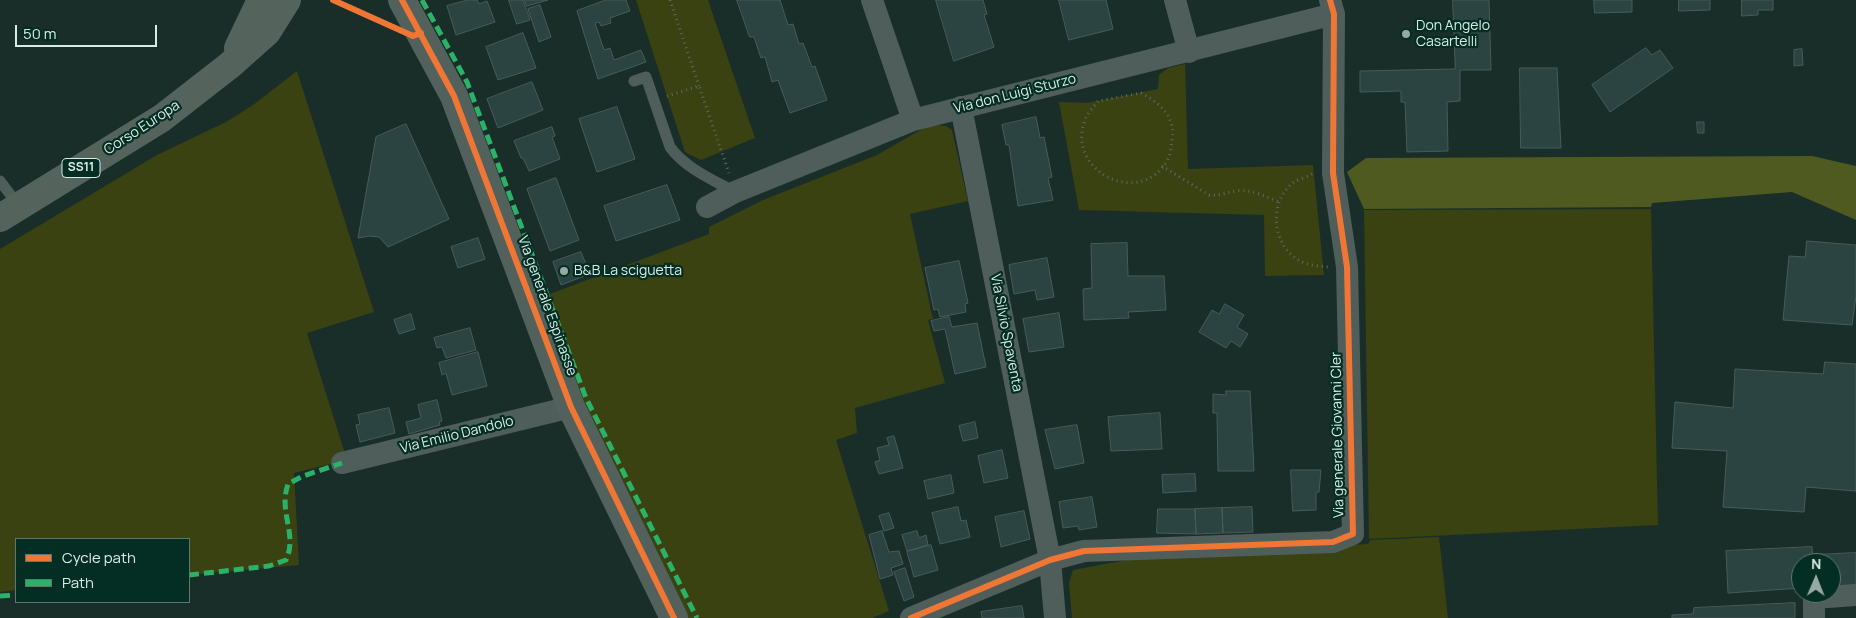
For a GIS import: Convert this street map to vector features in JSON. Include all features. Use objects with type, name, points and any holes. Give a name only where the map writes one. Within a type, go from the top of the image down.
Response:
[{"type":"main road","name":"Corso Europa","points":[[230,65],[262,0]]},
{"type":"main road","name":"Corso Europa","points":[[10,212],[162,118],[230,65],[267,32],[287,0]]},
{"type":"street","name":"Via generale Espinasse","points":[[402,0],[454,96],[571,407],[674,618]]},
{"type":"street","points":[[872,0],[913,120]]},
{"type":"street","points":[[1175,0],[1189,52]]},
{"type":"street","name":"Via don Luigi Sturzo","points":[[707,207],[735,192],[913,120],[1189,52],[1332,7]]},
{"type":"street","name":"Via generale Giovanni Cler","points":[[911,618],[1050,560],[1084,552],[1333,542],[1353,534],[1347,266],[1333,173],[1332,7]]},
{"type":"street","name":"Via Silvio Spaventa","points":[[961,107],[1050,560],[1055,618]]},
{"type":"street","name":"Via Emilio Dandolo","points":[[342,463],[571,407]]},
{"type":"street","points":[[1814,608],[1856,595]]},
{"type":"lane","points":[[634,81],[646,77],[670,146],[675,154],[699,172],[735,192]]},
{"type":"lane","points":[[0,180],[10,212]]},
{"type":"path","points":[[670,0],[735,192]]},
{"type":"path","points":[[654,100],[699,86]]},
{"type":"path","points":[[1141,93],[1158,102],[1169,116],[1174,131],[1169,158],[1162,166],[1157,173],[1140,182],[1121,183],[1103,176],[1089,163],[1081,138],[1085,119],[1098,101],[1141,93]]},
{"type":"path","points":[[1162,166],[1209,195],[1218,196],[1239,190],[1279,202]]},
{"type":"path","points":[[1333,173],[1313,174],[1295,181],[1287,189],[1279,202],[1276,221],[1280,240],[1294,257],[1310,266],[1347,266]]},
{"type":"green space","points":[[636,0],[708,0],[755,138],[701,160],[685,152]]},
{"type":"green space","points":[[1185,64],[1188,169],[1313,165],[1324,275],[1265,276],[1264,215],[1079,210],[1059,102],[1087,103],[1158,89],[1159,75],[1168,68]]},
{"type":"green space","points":[[297,71],[374,312],[307,333],[347,460],[294,473],[299,565],[190,575],[190,538],[15,538],[15,590],[0,592],[0,249],[157,155],[226,122],[253,105]]},
{"type":"green space","points":[[936,125],[946,126],[952,130],[968,201],[910,214],[933,319],[928,320],[945,383],[855,408],[857,433],[836,440],[889,611],[872,618],[685,618],[573,387],[542,297],[709,234],[709,227],[763,200],[877,155],[924,128]]},
{"type":"green space","points":[[1812,156],[1856,166],[1856,220],[1792,192],[1652,203],[1651,207],[1364,209],[1347,172],[1366,158]]},
{"type":"green space","points":[[1651,209],[1658,525],[1369,539],[1364,210]]},
{"type":"green space","points":[[1439,537],[1448,618],[1072,618],[1069,583],[1073,570],[1132,559],[1368,544],[1370,540]]},
{"type":"building","points":[[468,0],[477,0],[479,4],[487,1],[495,22],[456,35],[447,6]]},
{"type":"building","points":[[509,0],[523,0],[530,20],[517,24]]},
{"type":"building","points":[[525,0],[548,0],[527,6]]},
{"type":"building","points":[[606,0],[626,0],[630,11],[610,18],[611,23],[601,26],[599,22],[595,23],[604,50],[610,48],[614,60],[641,50],[646,62],[598,79],[577,11]]},
{"type":"building","points":[[737,0],[780,0],[788,25],[793,24],[799,44],[803,43],[812,67],[815,66],[827,100],[790,113],[778,80],[772,82],[765,57],[761,58],[754,37],[750,37]]},
{"type":"building","points":[[936,0],[983,0],[987,14],[984,15],[994,47],[954,61]]},
{"type":"building","points":[[1059,0],[1106,0],[1113,29],[1069,40]]},
{"type":"building","points":[[1453,0],[1489,0],[1491,70],[1460,70],[1460,101],[1447,102],[1448,151],[1407,152],[1405,102],[1401,102],[1401,91],[1360,92],[1360,71],[1455,69]]},
{"type":"building","points":[[1594,0],[1632,0],[1632,12],[1595,13]]},
{"type":"building","points":[[1679,0],[1710,0],[1710,10],[1679,11]]},
{"type":"building","points":[[1742,0],[1773,0],[1773,10],[1758,10],[1758,15],[1742,16]]},
{"type":"building","points":[[540,5],[551,37],[539,42],[528,9]]},
{"type":"building","points":[[523,33],[536,68],[498,80],[486,47]]},
{"type":"building","points":[[1646,48],[1652,55],[1660,50],[1673,68],[1610,112],[1592,85]]},
{"type":"building","points":[[1802,49],[1803,65],[1794,66],[1794,50]]},
{"type":"building","points":[[1520,68],[1557,68],[1561,148],[1521,148]]},
{"type":"building","points":[[532,82],[543,110],[498,128],[487,99]]},
{"type":"building","points":[[617,107],[635,159],[597,172],[579,119]]},
{"type":"building","points":[[1036,117],[1040,138],[1044,137],[1052,177],[1048,178],[1053,200],[1018,206],[1009,145],[1006,145],[1002,125]]},
{"type":"building","points":[[1697,122],[1704,122],[1704,133],[1698,133]]},
{"type":"building","points":[[406,124],[449,219],[388,247],[379,237],[358,238],[376,137]]},
{"type":"building","points":[[552,127],[555,136],[552,137],[560,159],[529,171],[514,141]]},
{"type":"building","points":[[556,178],[579,240],[550,251],[527,189]]},
{"type":"building","points":[[667,185],[680,220],[616,241],[604,206]]},
{"type":"building","points":[[478,238],[485,259],[458,268],[451,247]]},
{"type":"building","points":[[1807,241],[1856,245],[1856,296],[1852,325],[1783,320],[1789,256],[1805,257]]},
{"type":"building","points":[[1127,243],[1128,276],[1164,276],[1166,310],[1128,312],[1129,318],[1084,320],[1083,289],[1092,288],[1091,244]]},
{"type":"building","points":[[581,252],[590,274],[561,285],[553,262]]},
{"type":"building","points":[[1047,258],[1054,297],[1037,300],[1035,290],[1014,294],[1009,265]]},
{"type":"building","points":[[959,261],[968,303],[965,304],[966,312],[940,317],[938,309],[934,310],[925,268]]},
{"type":"building","points":[[1225,304],[1244,315],[1237,327],[1248,334],[1240,347],[1231,341],[1226,348],[1199,332],[1212,310],[1219,314]]},
{"type":"building","points":[[1059,313],[1064,347],[1029,352],[1023,319]]},
{"type":"building","points":[[411,314],[415,329],[399,334],[394,320]]},
{"type":"building","points":[[949,317],[952,327],[977,323],[986,367],[955,374],[945,329],[934,331],[931,321]]},
{"type":"building","points":[[470,328],[476,350],[446,358],[442,347],[437,348],[434,338]]},
{"type":"building","points":[[478,352],[487,386],[452,395],[446,373],[442,375],[439,363]]},
{"type":"building","points":[[1825,362],[1856,364],[1856,491],[1806,487],[1804,512],[1723,507],[1727,451],[1672,448],[1675,402],[1733,408],[1735,369],[1823,374]]},
{"type":"building","points":[[1226,391],[1250,391],[1254,471],[1218,471],[1217,413],[1213,413],[1213,394],[1226,395]]},
{"type":"building","points":[[437,400],[442,421],[439,422],[440,425],[409,434],[406,422],[421,418],[418,405]]},
{"type":"building","points":[[389,408],[395,433],[360,442],[356,425],[360,424],[358,415]]},
{"type":"building","points":[[1160,413],[1162,449],[1111,451],[1108,417]]},
{"type":"building","points":[[975,422],[978,438],[963,441],[959,426]]},
{"type":"building","points":[[1077,425],[1084,463],[1055,469],[1045,430]]},
{"type":"building","points":[[894,436],[903,468],[879,474],[875,462],[880,460],[877,448],[889,445],[887,438]]},
{"type":"building","points":[[1002,450],[1008,478],[984,483],[978,456]]},
{"type":"building","points":[[1291,470],[1321,470],[1319,492],[1316,492],[1316,510],[1293,511]]},
{"type":"building","points":[[1195,474],[1196,491],[1163,493],[1162,475]]},
{"type":"building","points":[[951,475],[954,493],[928,499],[924,481]]},
{"type":"building","points":[[1092,497],[1097,527],[1079,530],[1078,526],[1063,528],[1059,502]]},
{"type":"building","points":[[958,507],[961,521],[966,520],[970,537],[940,544],[932,513]]},
{"type":"building","points":[[1252,507],[1253,532],[1223,533],[1222,508]]},
{"type":"building","points":[[1222,508],[1223,533],[1196,534],[1195,509]]},
{"type":"building","points":[[1158,509],[1195,509],[1196,534],[1157,533]]},
{"type":"building","points":[[1024,511],[1030,539],[1001,547],[995,517]]},
{"type":"building","points":[[889,513],[894,528],[884,531],[879,516]]},
{"type":"building","points":[[882,531],[889,552],[899,551],[903,564],[891,568],[893,575],[880,579],[869,535]]},
{"type":"building","points":[[917,531],[919,538],[926,535],[928,545],[907,551],[902,535]]},
{"type":"building","points":[[931,545],[938,570],[914,577],[907,552]]},
{"type":"building","points":[[1812,547],[1812,553],[1791,553],[1791,589],[1728,593],[1726,551]]},
{"type":"building","points":[[1856,553],[1856,585],[1841,586],[1841,554]]},
{"type":"building","points":[[905,568],[914,597],[904,601],[894,572]]},
{"type":"building","points":[[1795,603],[1795,618],[1672,618],[1672,615],[1693,614],[1694,608]]},
{"type":"building","points":[[1022,606],[1024,618],[982,618],[981,612]]},
{"type":"marked path","points":[[422,0],[467,82],[586,398],[697,618]]},
{"type":"marked path","points":[[190,575],[269,566],[286,560],[290,541],[285,504],[288,484],[303,476],[342,463]]},
{"type":"marked path","points":[[0,596],[15,595]]},
{"type":"cycle path","points":[[333,0],[413,36],[421,33]]},
{"type":"cycle path","points":[[402,0],[454,96],[571,407],[674,618]]},
{"type":"cycle path","points":[[911,618],[1050,560],[1084,551],[1333,542],[1353,534],[1347,267],[1333,173],[1334,14],[1330,0]]},
{"type":"place","name":"Don Angelo Casartelli","points":[[1406,34]]},
{"type":"place","name":"B&B La sciguetta","points":[[564,271]]}]
